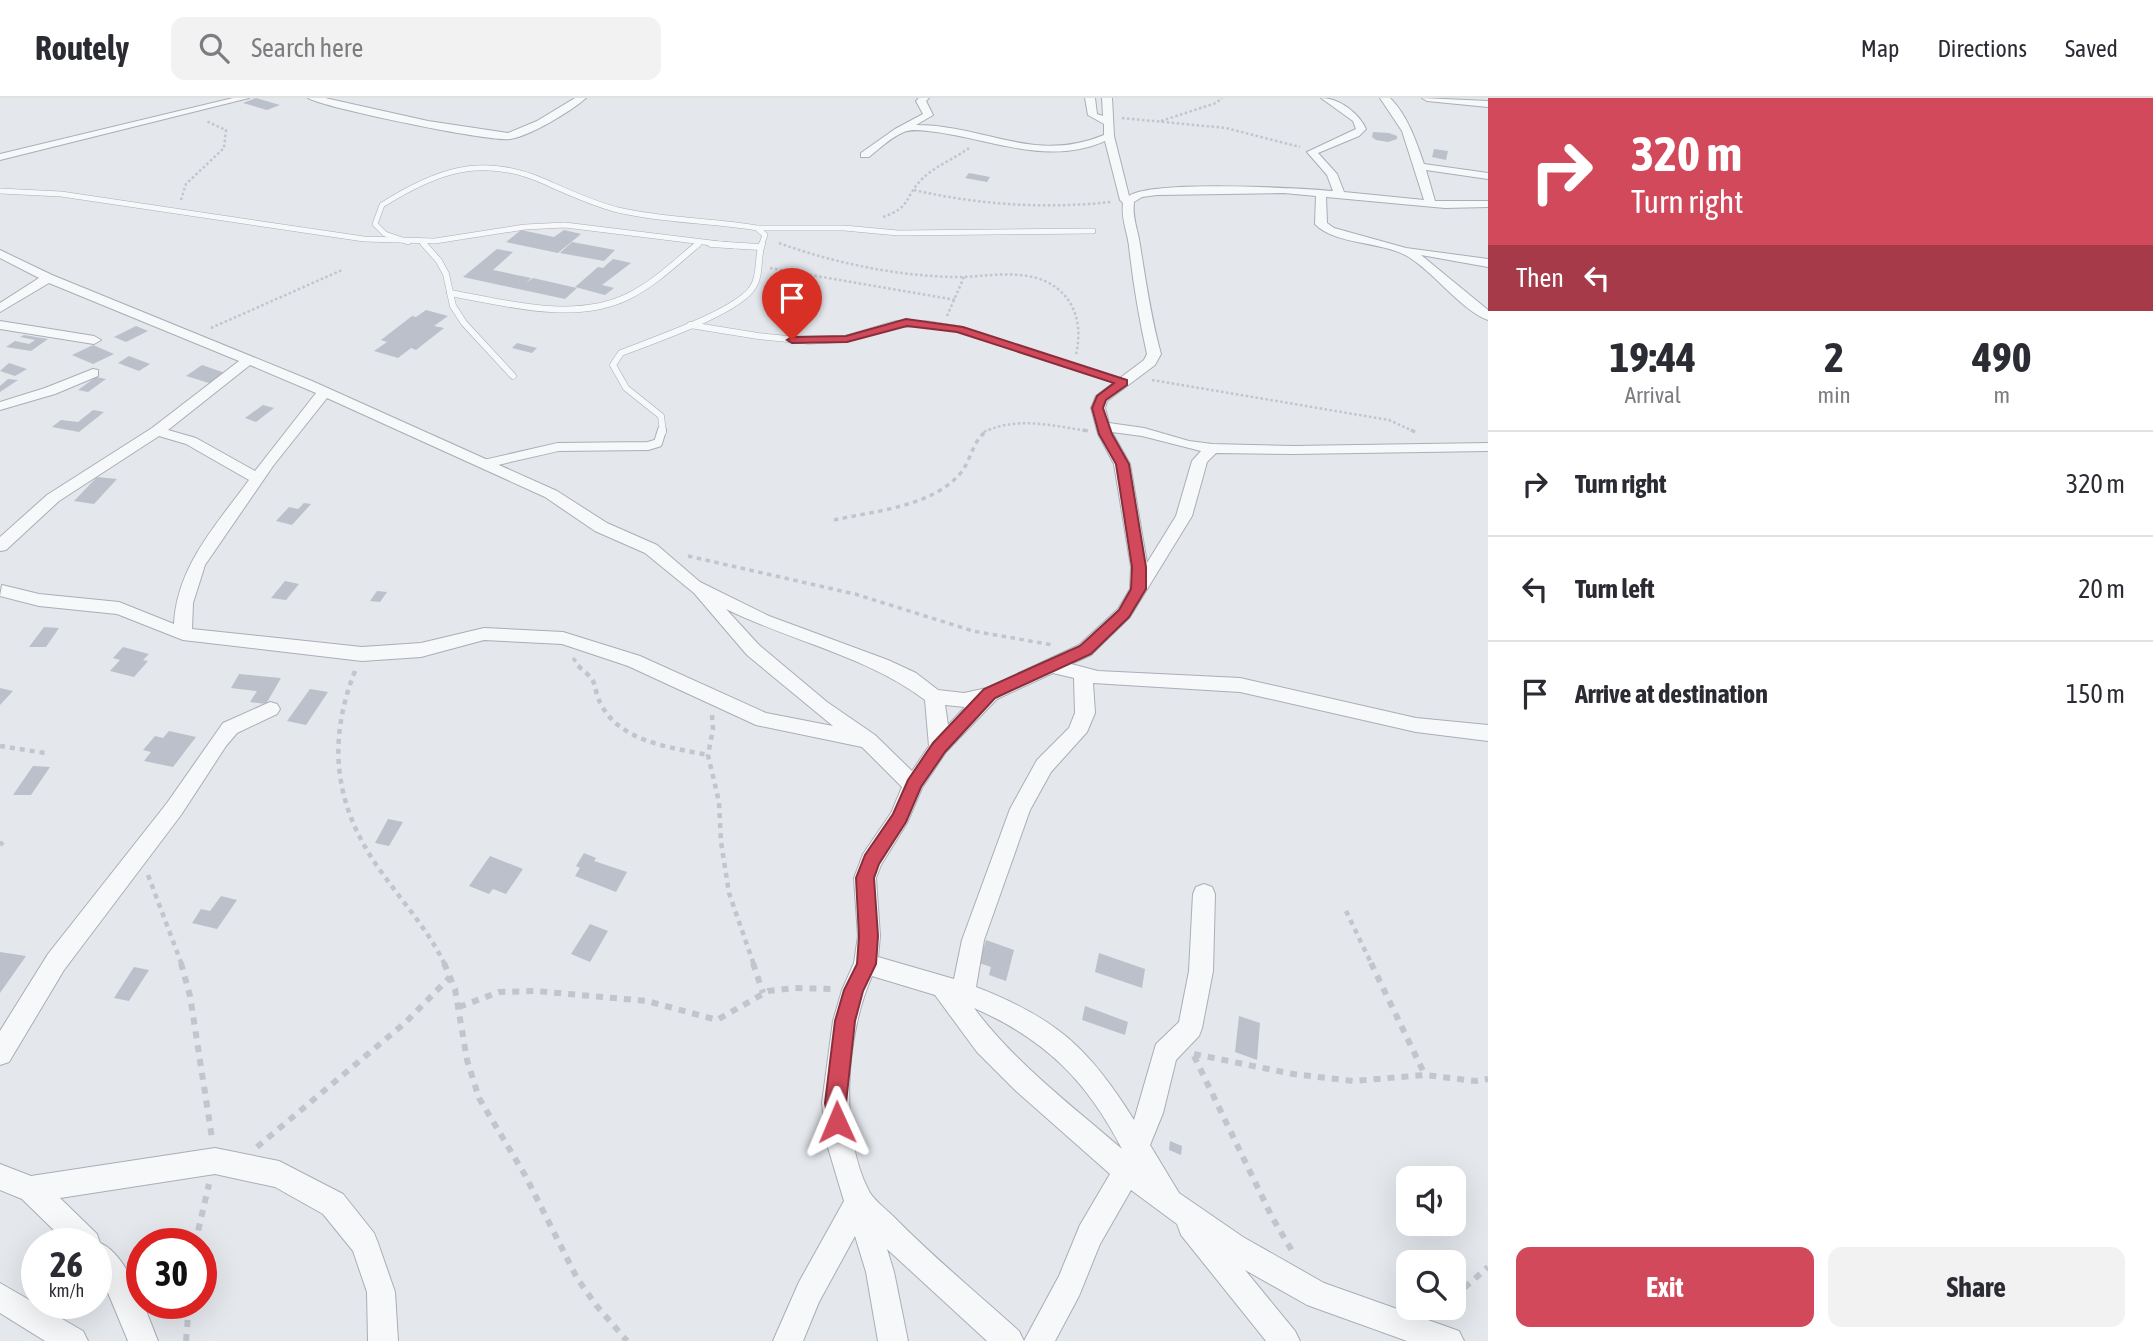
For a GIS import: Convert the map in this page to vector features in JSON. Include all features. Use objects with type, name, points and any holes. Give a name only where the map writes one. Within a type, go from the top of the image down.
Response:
[{"type":"street","points":[[0,157],[244,98]]},
{"type":"street","points":[[313,98],[428,124],[509,136],[540,123],[581,98]]},
{"type":"street","points":[[865,155],[928,115],[920,101],[924,98]]},
{"type":"street","points":[[1090,98],[1093,115],[1108,118]]},
{"type":"street","points":[[1326,98],[1357,120],[1361,129],[1356,134],[1313,150],[1313,154],[1332,174],[1340,196]]},
{"type":"street","points":[[1385,98],[1399,112],[1430,204]]},
{"type":"street","points":[[1427,98],[1488,104]]},
{"type":"street","points":[[904,128],[928,128],[1017,144],[1065,149],[1108,118]]},
{"type":"street","points":[[1108,118],[1127,201],[1127,218],[1135,241],[1142,302],[1154,354],[1150,362],[1101,399],[1098,408],[1105,431],[1122,464],[1139,567],[1139,589]]},
{"type":"street","points":[[1418,166],[1488,176]]},
{"type":"street","points":[[1127,201],[1139,194],[1176,191],[1277,190],[1430,204],[1488,204]]},
{"type":"street","points":[[1321,195],[1321,225],[1324,228],[1399,248],[1488,263]]},
{"type":"street","points":[[1399,248],[1422,260],[1488,316]]},
{"type":"street","points":[[0,253],[48,278],[248,360],[551,494],[600,527],[652,549],[694,586],[753,650],[820,707],[868,740],[914,785]]},
{"type":"street","points":[[0,308],[48,278]]},
{"type":"street","points":[[1470,301],[1488,303]]},
{"type":"street","points":[[0,325],[94,340]]},
{"type":"street","points":[[0,546],[52,498],[157,430],[248,360]]},
{"type":"street","points":[[0,406],[50,391],[93,373]]},
{"type":"street","points":[[183,634],[184,603],[197,564],[268,463],[324,393]]},
{"type":"street","points":[[157,430],[191,441],[253,476]]},
{"type":"street","points":[[1105,431],[1144,432],[1188,445],[1212,447],[1294,450],[1488,447]]},
{"type":"street","points":[[694,586],[763,620],[882,665],[909,678],[933,696],[964,700],[990,694],[1085,650],[1124,613],[1184,516],[1200,461],[1212,447]]},
{"type":"street","points":[[1,592],[39,600],[119,608],[183,634],[362,654],[421,650],[484,634],[563,638],[634,661],[763,720],[868,740]]},
{"type":"street","points":[[1049,665],[1083,676],[1240,685],[1416,725],[1488,733]]},
{"type":"street","points":[[953,990],[1020,809],[1044,766],[1077,732],[1085,713],[1083,676]]},
{"type":"street","points":[[893,1341],[880,1272],[839,1142],[835,1103],[841,1046],[854,990],[866,964],[869,936],[865,878],[871,861],[900,817],[914,785],[939,747],[990,694]]},
{"type":"street","points":[[933,696],[937,710],[939,747]]},
{"type":"street","points":[[0,1053],[57,962],[140,855],[230,728],[270,709]]},
{"type":"street","points":[[1040,1341],[1069,1286],[1090,1235],[1132,1160],[1150,1114],[1165,1053],[1190,1028],[1201,971],[1204,894]]},
{"type":"street","points":[[866,964],[953,990],[1014,1014],[1042,1030],[1072,1056],[1102,1095],[1132,1160]]},
{"type":"street","points":[[953,990],[986,1044],[1053,1108],[1132,1160],[1176,1207],[1285,1341]]},
{"type":"street","points":[[31,1189],[226,1163],[279,1174],[333,1204],[364,1243],[381,1292],[383,1341]]},
{"type":"street","points":[[0,1177],[31,1189],[71,1228]]},
{"type":"street","points":[[788,1341],[808,1292],[859,1201]]},
{"type":"street","points":[[859,1201],[891,1234],[1009,1341]]},
{"type":"street","points":[[1176,1207],[1233,1247],[1317,1294],[1449,1341]]},
{"type":"street","points":[[112,1273],[143,1341]]},
{"type":"street","points":[[0,1297],[73,1341]]},
{"type":"lane","points":[[408,242],[385,234],[375,224],[382,205],[432,176],[469,165],[500,169],[541,180],[588,201],[623,211],[757,228],[844,228],[898,233],[1093,230]]},
{"type":"lane","points":[[0,191],[61,194],[364,239],[422,242],[526,227],[565,225],[699,243],[760,247]]},
{"type":"lane","points":[[484,464],[558,447],[648,446],[658,443],[663,435],[661,416],[627,389],[615,374],[613,365],[621,353],[733,306],[752,290],[757,280],[760,247],[765,237],[757,228]]},
{"type":"lane","points":[[422,242],[439,261],[446,274],[453,306],[464,323],[513,376]]},
{"type":"lane","points":[[450,293],[566,310],[602,305],[650,284],[699,243]]},
{"type":"lane","points":[[690,325],[792,340],[823,341],[847,339],[906,322],[942,326],[1127,380]]},
{"type":"path","points":[[1159,121],[1216,103],[1222,98]]},
{"type":"path","points":[[171,211],[182,199],[184,185],[218,158],[228,137],[226,130],[201,118],[198,109]]},
{"type":"path","points":[[1108,118],[1234,130],[1313,150]]},
{"type":"path","points":[[882,217],[902,209],[911,200],[921,180],[974,145],[975,136]]},
{"type":"path","points":[[914,190],[978,203],[1022,208],[1127,201]]},
{"type":"path","points":[[765,237],[821,258],[840,262],[964,277],[1022,276],[1048,282],[1071,302],[1078,314],[1079,345],[1072,366]]},
{"type":"path","points":[[758,266],[956,300]]},
{"type":"path","points":[[190,338],[244,311],[287,298],[342,270]]},
{"type":"path","points":[[942,326],[956,300],[964,277]]},
{"type":"path","points":[[1127,380],[1389,421],[1442,446]]},
{"type":"path","points":[[834,520],[929,496],[966,469],[976,439],[990,427],[1016,424],[1105,431]]},
{"type":"path","points":[[652,549],[855,594],[973,631],[1085,650]]},
{"type":"path","points":[[563,638],[576,666],[596,684],[601,705],[622,727],[639,737],[662,745],[708,754]]},
{"type":"path","points":[[362,654],[350,680],[338,721],[337,768],[354,830],[373,861],[430,936],[450,976],[459,1007],[466,1059],[476,1091],[525,1175],[586,1292],[627,1341]]},
{"type":"path","points":[[709,696],[713,729],[708,754],[719,802],[721,842],[730,892],[763,993]]},
{"type":"path","points":[[0,746],[45,753]]},
{"type":"path","points":[[140,855],[166,920],[190,996],[226,1163]]},
{"type":"path","points":[[1346,911],[1426,1075]]},
{"type":"path","points":[[200,1228],[226,1163],[407,1022],[450,976]]},
{"type":"path","points":[[459,1007],[499,992],[536,991],[647,1000],[717,1020],[727,1017],[763,993],[806,987],[854,990]]},
{"type":"path","points":[[1165,1053],[1193,1054],[1293,1074],[1353,1081],[1426,1075],[1475,1081],[1488,1079]]},
{"type":"path","points":[[1193,1054],[1272,1217],[1317,1294]]},
{"type":"path","points":[[1466,1287],[1488,1268]]},
{"type":"path","points":[[186,1341],[188,1319]]},
{"type":"building","points":[[256,98],[280,105],[267,110],[243,103]]},
{"type":"building","points":[[1373,132],[1389,133],[1397,136],[1397,139],[1388,142],[1376,140],[1372,137]]},
{"type":"building","points":[[1434,149],[1448,151],[1446,160],[1432,157]]},
{"type":"building","points":[[969,173],[990,177],[987,182],[965,178]]},
{"type":"building","points":[[521,230],[554,237],[564,230],[581,234],[558,253],[506,242]]},
{"type":"building","points":[[572,242],[615,250],[604,261],[560,253]]},
{"type":"building","points":[[497,249],[513,252],[493,270],[531,278],[526,283],[533,278],[577,288],[565,299],[463,277]]},
{"type":"building","points":[[613,259],[631,263],[602,285],[614,288],[605,295],[575,287],[598,267],[603,268]]},
{"type":"building","points":[[426,310],[448,316],[434,326],[444,328],[416,350],[411,348],[398,358],[374,351],[387,342],[381,340],[412,316],[416,317]]},
{"type":"building","points":[[136,326],[148,331],[126,342],[114,337]]},
{"type":"building","points":[[24,335],[48,339],[31,351],[6,347],[15,341],[29,344],[35,340],[20,337]]},
{"type":"building","points":[[517,343],[537,348],[532,353],[512,348]]},
{"type":"building","points":[[93,345],[114,354],[93,364],[72,355]]},
{"type":"building","points":[[129,356],[150,364],[139,371],[118,363]]},
{"type":"building","points":[[9,363],[27,369],[15,376],[0,371]]},
{"type":"building","points":[[202,365],[225,373],[209,383],[186,376]]},
{"type":"building","points":[[96,377],[106,379],[88,392],[78,390]]},
{"type":"building","points":[[8,379],[18,380],[0,392],[0,386]]},
{"type":"building","points":[[263,405],[274,408],[256,422],[245,418]]},
{"type":"building","points":[[93,410],[104,412],[79,432],[52,427],[61,420],[78,422]]},
{"type":"building","points":[[97,477],[117,479],[94,504],[74,501]]},
{"type":"building","points":[[304,503],[311,504],[292,525],[276,521],[289,507],[298,509]]},
{"type":"building","points":[[285,581],[299,584],[286,600],[271,598]]},
{"type":"building","points":[[377,591],[387,592],[380,602],[370,601]]},
{"type":"building","points":[[44,627],[59,628],[46,647],[29,647]]},
{"type":"building","points":[[123,647],[149,654],[143,660],[148,661],[134,677],[110,671],[120,660],[113,658]]},
{"type":"building","points":[[239,674],[281,678],[266,704],[250,702],[257,691],[231,688]]},
{"type":"building","points":[[0,688],[13,691],[0,705]]},
{"type":"building","points":[[310,689],[328,692],[306,725],[287,721]]},
{"type":"building","points":[[169,731],[196,737],[173,767],[144,761],[151,752],[143,750],[155,736],[163,738]]},
{"type":"building","points":[[33,766],[50,767],[31,795],[13,795]]},
{"type":"building","points":[[388,819],[403,822],[389,846],[375,843]]},
{"type":"building","points":[[584,853],[596,858],[594,861],[627,872],[616,892],[575,876],[580,868],[576,866]]},
{"type":"building","points":[[490,856],[523,869],[506,894],[493,889],[489,894],[469,886]]},
{"type":"building","points":[[221,896],[237,900],[217,929],[192,923],[201,909],[210,911]]},
{"type":"building","points":[[590,924],[608,931],[590,962],[571,954]]},
{"type":"building","points":[[986,940],[1014,950],[1006,981],[989,975],[991,967],[979,963]]},
{"type":"building","points":[[0,952],[26,956],[0,993]]},
{"type":"building","points":[[1099,953],[1145,969],[1142,988],[1095,972]]},
{"type":"building","points":[[134,967],[149,970],[129,1001],[114,998]]},
{"type":"building","points":[[1085,1006],[1128,1022],[1125,1035],[1082,1020]]},
{"type":"building","points":[[1239,1016],[1260,1023],[1257,1060],[1235,1052]]},
{"type":"building","points":[[1170,1141],[1182,1146],[1181,1155],[1169,1150]]},
{"type":"route","points":[[792,340],[847,339],[906,322],[934,324],[959,329],[1123,383],[1101,399],[1098,408],[1105,434],[1122,464],[1139,567],[1139,589],[1124,613],[1106,633],[1085,650],[990,694],[939,747],[914,785],[900,817],[871,861],[865,878],[869,936],[866,964],[854,990],[845,1021],[835,1103],[837,1122]]}]
